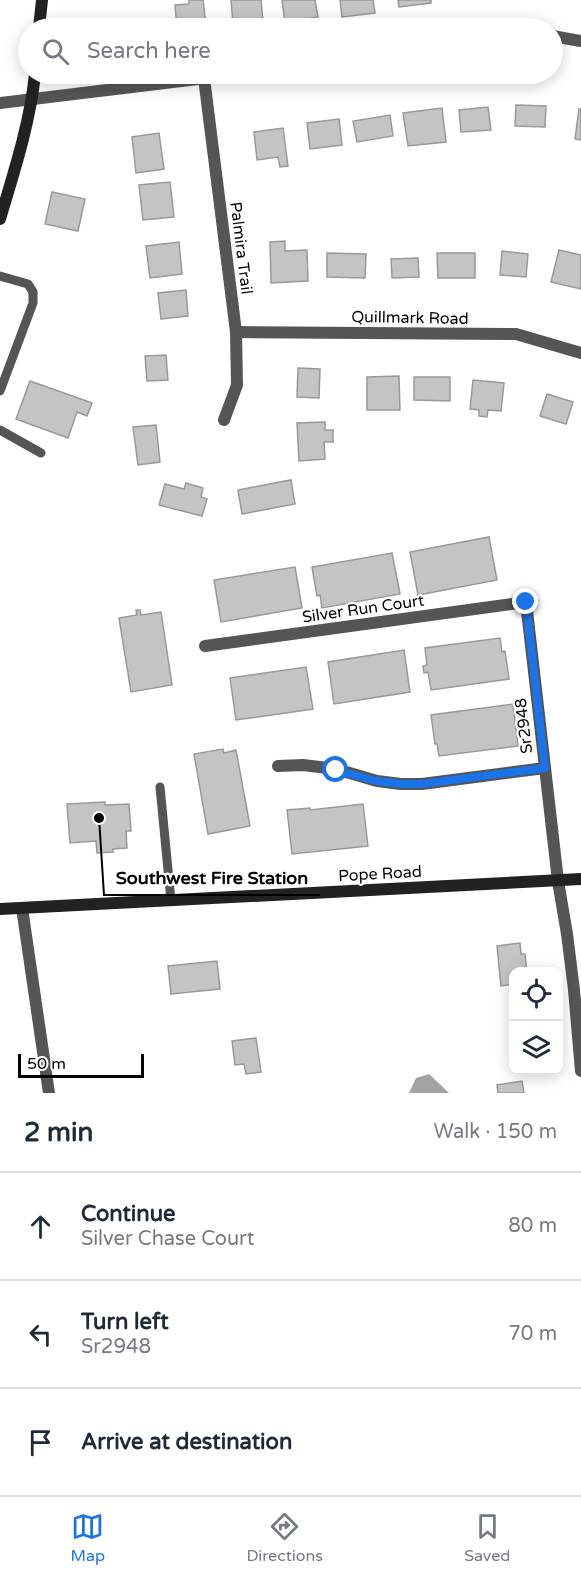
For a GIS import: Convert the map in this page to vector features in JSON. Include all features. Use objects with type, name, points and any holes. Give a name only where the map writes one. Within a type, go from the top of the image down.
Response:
[{"type":"street","points":[[40,18],[42,0]]},
{"type":"street","points":[[563,38],[581,41]]},
{"type":"street","points":[[0,219],[14,172],[34,84]]},
{"type":"street","points":[[0,103],[152,84]]},
{"type":"street","name":"Palmira Trail","points":[[205,84],[236,332],[237,385],[224,420]]},
{"type":"street","name":"Quillmark Road","points":[[236,332],[516,334],[581,353]]},
{"type":"street","name":"Silver Run Court","points":[[205,646],[526,602]]},
{"type":"street","name":"Sr2948","points":[[526,602],[558,881],[574,990],[581,1071]]},
{"type":"street","points":[[278,765],[303,765],[336,770],[376,781],[411,784],[545,768]]},
{"type":"street","name":"Pope Road","points":[[0,909],[581,879]]},
{"type":"street","points":[[22,908],[49,1093]]},
{"type":"lane","points":[[0,276],[28,284],[33,292],[33,303],[0,391]]},
{"type":"lane","points":[[0,430],[41,453]]},
{"type":"lane","points":[[160,787],[171,900]]},
{"type":"shaded area","points":[[429,1074],[449,1093],[409,1093],[416,1078]]},
{"type":"building","points":[[189,0],[203,0],[205,18],[176,18],[175,5],[189,4]]},
{"type":"building","points":[[231,0],[261,0],[263,18],[232,18]]},
{"type":"building","points":[[282,0],[315,0],[318,17],[284,18]]},
{"type":"building","points":[[340,0],[373,0],[375,13],[342,17]]},
{"type":"building","points":[[398,0],[431,0],[431,3],[399,7]]},
{"type":"building","points":[[516,105],[546,106],[545,127],[515,126]]},
{"type":"building","points":[[488,107],[491,130],[461,132],[459,110]]},
{"type":"building","points":[[442,108],[446,142],[408,146],[403,113]]},
{"type":"building","points":[[579,109],[581,109],[581,140],[575,139]]},
{"type":"building","points":[[390,115],[393,136],[357,142],[353,121]]},
{"type":"building","points":[[339,119],[342,145],[310,149],[307,123]]},
{"type":"building","points":[[283,128],[288,166],[280,167],[278,157],[257,160],[254,132]]},
{"type":"building","points":[[159,133],[164,169],[136,173],[132,137]]},
{"type":"building","points":[[170,182],[174,217],[143,220],[139,185]]},
{"type":"building","points":[[52,192],[85,199],[78,231],[45,224]]},
{"type":"building","points":[[285,241],[285,251],[307,250],[308,281],[271,283],[270,242]]},
{"type":"building","points":[[179,242],[182,274],[150,278],[146,246]]},
{"type":"building","points":[[559,250],[581,255],[581,289],[551,282]]},
{"type":"building","points":[[502,251],[528,254],[526,277],[500,275]]},
{"type":"building","points":[[327,253],[366,254],[365,278],[327,277]]},
{"type":"building","points":[[437,253],[475,253],[475,278],[438,278]]},
{"type":"building","points":[[418,258],[419,277],[392,278],[391,259]]},
{"type":"building","points":[[186,290],[188,316],[161,319],[158,293]]},
{"type":"building","points":[[166,355],[168,380],[147,381],[145,356]]},
{"type":"building","points":[[298,368],[320,369],[319,398],[297,397]]},
{"type":"building","points":[[399,376],[400,410],[367,410],[367,377]]},
{"type":"building","points":[[414,377],[450,377],[450,401],[414,400]]},
{"type":"building","points":[[473,380],[504,383],[501,411],[488,410],[487,417],[479,416],[479,410],[470,409]]},
{"type":"building","points":[[30,381],[92,403],[87,416],[77,412],[68,438],[16,419]]},
{"type":"building","points":[[547,394],[573,402],[566,424],[540,416]]},
{"type":"building","points":[[325,422],[325,430],[333,430],[333,442],[324,442],[325,459],[299,461],[297,423]]},
{"type":"building","points":[[156,425],[160,462],[138,465],[133,427]]},
{"type":"building","points":[[291,480],[295,504],[242,514],[238,490]]},
{"type":"building","points":[[186,483],[203,488],[201,497],[207,499],[202,516],[159,505],[165,484],[184,489]]},
{"type":"building","points":[[489,537],[497,580],[418,595],[410,552]]},
{"type":"building","points":[[392,553],[400,594],[322,608],[320,595],[317,596],[312,567]]},
{"type":"building","points":[[295,567],[302,608],[221,622],[214,580]]},
{"type":"building","points":[[136,610],[140,610],[141,615],[161,612],[172,685],[131,692],[119,618],[137,615]]},
{"type":"building","points":[[500,638],[502,652],[505,651],[509,679],[431,690],[428,672],[424,673],[423,666],[427,665],[425,648]]},
{"type":"building","points":[[404,650],[410,692],[334,704],[328,662]]},
{"type":"building","points":[[306,667],[313,709],[236,720],[230,678]]},
{"type":"building","points":[[513,704],[518,746],[439,756],[431,715]]},
{"type":"building","points":[[223,749],[224,753],[236,750],[250,826],[208,834],[194,754]]},
{"type":"building","points":[[105,802],[105,805],[129,804],[131,831],[126,831],[127,848],[97,853],[96,841],[70,843],[67,804]]},
{"type":"building","points":[[363,804],[368,846],[292,854],[287,810],[310,808],[310,810]]},
{"type":"building","points":[[520,943],[521,954],[525,954],[526,967],[509,967],[509,985],[501,986],[497,946]]},
{"type":"building","points":[[217,961],[220,989],[171,994],[168,966]]},
{"type":"building","points":[[256,1038],[261,1072],[246,1074],[244,1064],[235,1065],[232,1041]]},
{"type":"building","points":[[522,1081],[524,1093],[498,1093],[497,1085]]},
{"type":"place","name":"Southwest Fire Station","points":[[99,818]]},
{"type":"route","points":[[336,770],[376,781],[422,784],[545,768],[526,602]]}]
